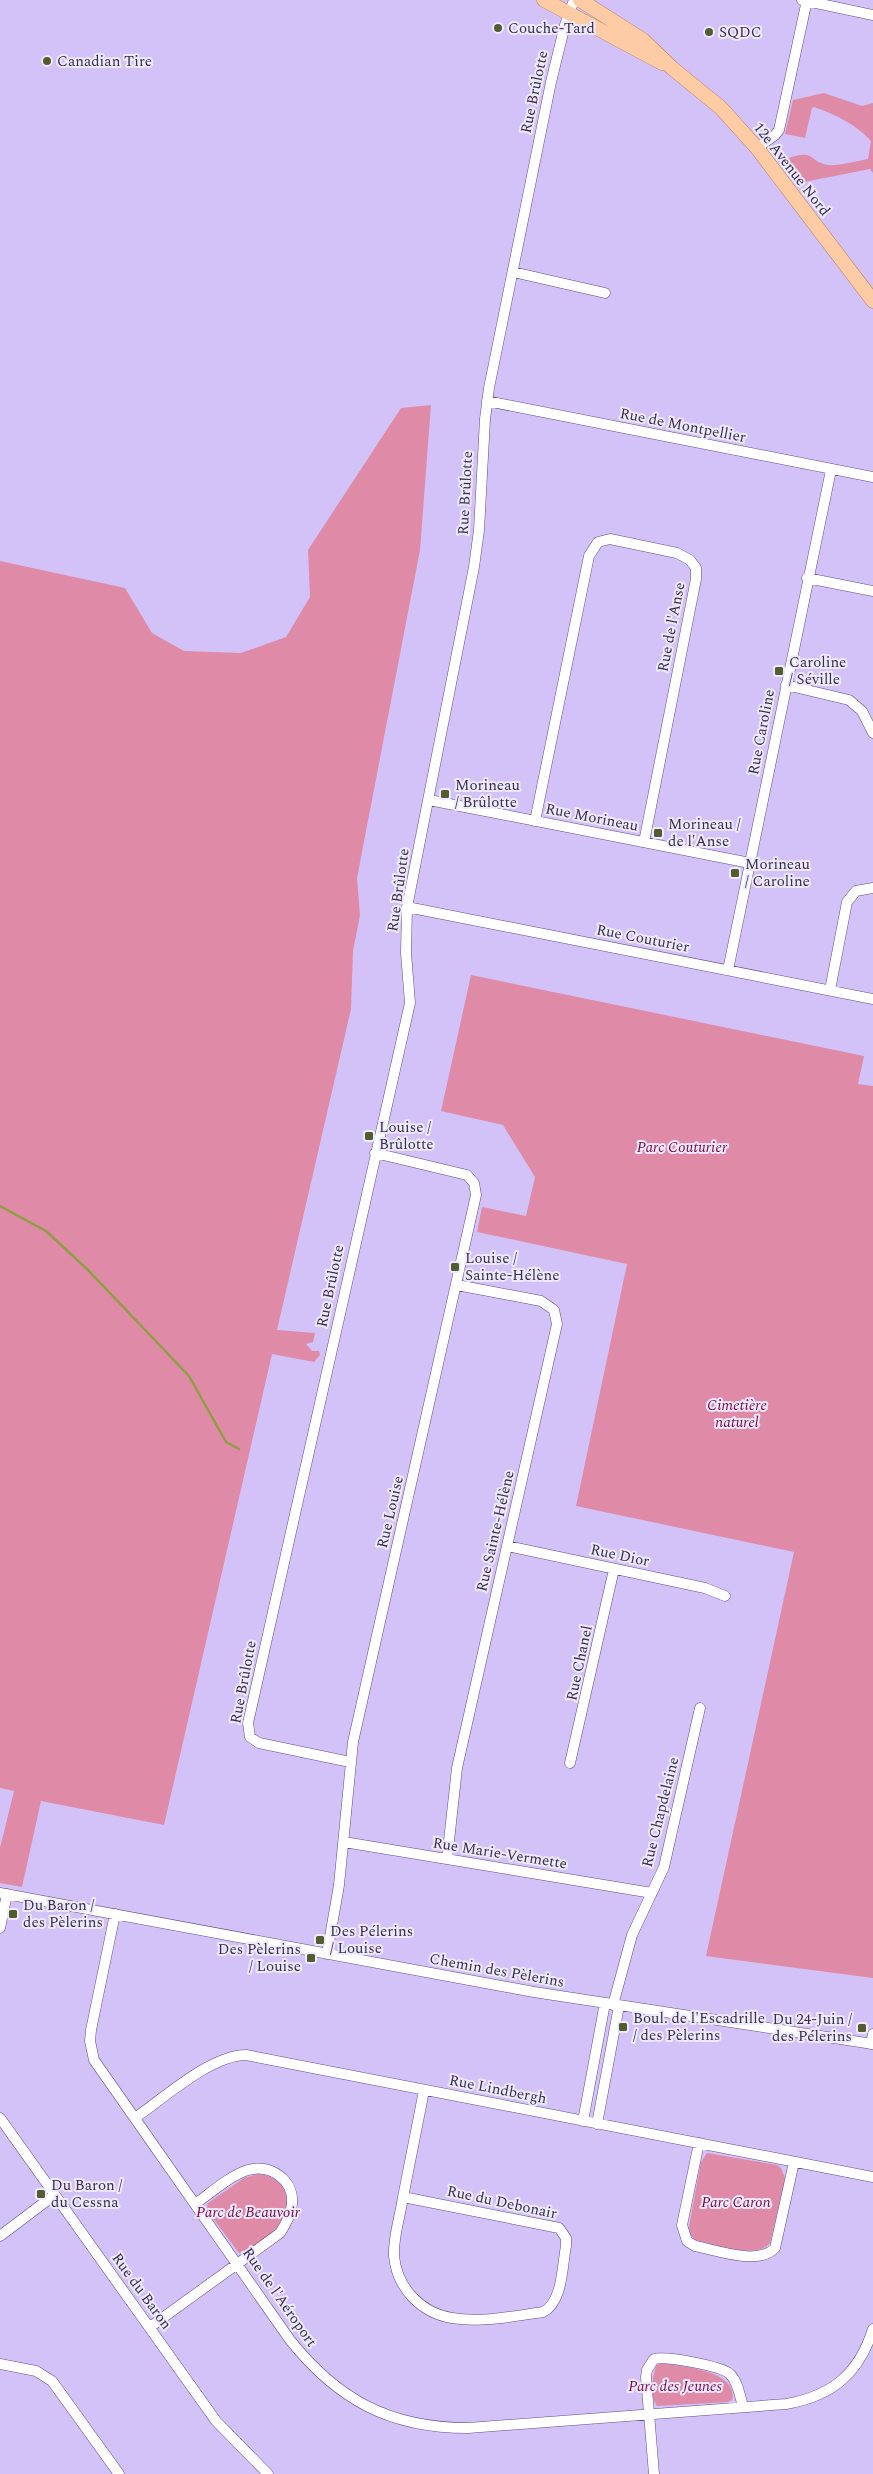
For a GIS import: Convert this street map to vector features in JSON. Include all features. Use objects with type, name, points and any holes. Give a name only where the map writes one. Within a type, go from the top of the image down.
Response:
[{"type":"main road","name":"12e Avenue Nord","points":[[544,0],[572,6],[635,51],[672,68]]},
{"type":"main road","name":"12e Avenue Nord","points":[[580,0],[643,40],[672,68],[721,108],[757,148],[873,301]]},
{"type":"street","points":[[757,148],[779,130],[805,0],[873,15]]},
{"type":"street","name":"Rue Brûlotte","points":[[350,1762],[259,1743],[250,1737],[248,1723],[410,1004],[406,953],[407,907],[474,567],[487,401],[551,82],[572,6]]},
{"type":"street","points":[[512,272],[605,293]]},
{"type":"street","name":"Rue de Montpellier","points":[[487,401],[873,477]]},
{"type":"street","name":"Rue Caroline","points":[[728,970],[830,470]]},
{"type":"street","name":"Rue de l'Anse","points":[[535,821],[589,556],[598,542],[616,540],[684,555],[696,568],[696,579],[644,842]]},
{"type":"street","points":[[807,578],[873,591]]},
{"type":"street","points":[[786,685],[849,700],[862,712],[873,733]]},
{"type":"street","name":"Rue Morineau","points":[[429,800],[750,863]]},
{"type":"street","points":[[830,990],[847,902],[856,891],[873,888]]},
{"type":"street","name":"Rue Couturier","points":[[407,907],[873,999]]},
{"type":"street","name":"Rue Louise","points":[[327,1954],[339,1885],[350,1762],[358,1721],[475,1202],[474,1183],[467,1175],[375,1153]]},
{"type":"street","name":"Rue Sainte-Hélène","points":[[447,1860],[457,1768],[555,1335],[557,1317],[549,1305],[541,1301],[457,1284]]},
{"type":"street","name":"Rue Dior","points":[[507,1546],[705,1588],[725,1596]]},
{"type":"street","name":"Rue Chanel","points":[[570,1763],[614,1569]]},
{"type":"street","name":"Rue Chapdelaine","points":[[612,2004],[628,1946],[664,1867],[700,1708]]},
{"type":"street","name":"Rue Marie-Vermette","points":[[344,1842],[652,1893]]},
{"type":"street","points":[[0,1928],[3,1893]]},
{"type":"street","name":"Chemin des Pèlerins","points":[[3,1893],[327,1954],[612,2004],[872,2040]]},
{"type":"street","name":"Rue de l'Aéroport","points":[[114,1914],[90,2041],[94,2060],[290,2340],[315,2369],[345,2394],[385,2415],[420,2425],[468,2428],[801,2401],[829,2390],[851,2372],[860,2360],[873,2329]]},
{"type":"street","points":[[583,2121],[612,2004]]},
{"type":"street","points":[[597,2124],[612,2004]]},
{"type":"street","name":"Rue Lindbergh","points":[[134,2118],[214,2062],[236,2055],[873,2177]]},
{"type":"street","name":"Rue du Debonair","points":[[403,2197],[559,2228],[566,2238],[566,2246],[557,2297],[550,2309],[543,2312],[467,2320],[437,2315],[425,2309],[407,2291],[396,2267],[395,2242],[403,2197],[424,2090]]},
{"type":"street","name":"Rue du Baron","points":[[0,2118],[53,2196],[150,2327],[216,2421],[268,2474]]},
{"type":"street","points":[[698,2143],[682,2225],[683,2233],[687,2241],[695,2246],[712,2250],[756,2258],[764,2257],[775,2248],[794,2162]]},
{"type":"street","points":[[150,2327],[280,2233],[287,2222],[292,2206],[292,2197],[284,2179],[268,2170],[249,2170],[239,2174],[195,2204]]},
{"type":"street","points":[[0,2236],[53,2196]]},
{"type":"street","points":[[654,2474],[647,2370],[651,2362],[660,2357],[726,2371],[735,2380],[743,2407]]},
{"type":"street","points":[[0,2364],[36,2371],[52,2381],[119,2474]]},
{"type":"green space","points":[[824,93],[862,106],[873,103],[873,173],[870,169],[804,182],[786,159],[807,155],[821,163],[832,165],[868,159],[871,141],[865,135],[845,121],[814,107],[812,108],[805,138],[785,134],[793,100]]},
{"type":"green space","points":[[431,405],[420,550],[357,878],[360,915],[353,951],[351,1009],[277,1330],[315,1333],[313,1342],[306,1344],[312,1351],[319,1351],[320,1355],[314,1362],[272,1354],[164,1825],[41,1801],[22,1887],[0,1883],[0,1848],[14,1791],[0,1788],[0,561],[125,588],[152,633],[184,651],[241,653],[286,637],[310,597],[308,550],[401,408]]},
{"type":"green space","points":[[471,975],[864,1056],[858,1084],[873,1086],[873,1978],[706,1956],[794,1552],[576,1506],[627,1264],[477,1232],[482,1207],[526,1216],[535,1177],[503,1125],[441,1111]]},
{"type":"green space","name":"Parc Caron","points":[[707,2153],[777,2165],[781,2168],[785,2178],[770,2243],[764,2248],[745,2251],[723,2247],[695,2240],[690,2234],[689,2226],[701,2162]]},
{"type":"green space","name":"Parc de Beauvoir","points":[[258,2174],[276,2180],[282,2186],[286,2194],[286,2211],[283,2220],[273,2232],[261,2242],[243,2253],[239,2253],[209,2213],[207,2206],[208,2203],[244,2178]]},
{"type":"green space","name":"Parc des Jeunes","points":[[663,2363],[695,2369],[718,2376],[727,2382],[732,2390],[732,2400],[728,2402],[657,2406],[653,2397],[653,2380],[657,2365]]},
{"type":"waterway","points":[[0,1206],[46,1231],[87,1269],[189,1376],[226,1442],[239,1449]]},
{"type":"place","name":"Couche-Tard","points":[[498,28]]},
{"type":"place","name":"SQDC","points":[[709,32]]},
{"type":"place","name":"Canadian Tire","points":[[47,61]]},
{"type":"place","name":"Caroline / Séville","points":[[779,671]]},
{"type":"place","name":"Morineau / Brûlotte","points":[[445,794]]},
{"type":"place","name":"Morineau / de l'Anse","points":[[658,833]]},
{"type":"place","name":"Morineau / Caroline","points":[[735,873]]},
{"type":"place","name":"Louise / Brûlotte","points":[[369,1136]]},
{"type":"place","name":"Louise / Sainte-Hélène","points":[[455,1267]]},
{"type":"place","name":"Du Baron / des Pèlerins","points":[[13,1914]]},
{"type":"place","name":"Des Pélerins / Louise","points":[[320,1940]]},
{"type":"place","name":"Des Pèlerins / Louise","points":[[311,1958]]},
{"type":"place","name":"Boul. de l'Escadrille / des Pèlerins","points":[[623,2027]]},
{"type":"place","name":"Du 24-Juin / des Pélerins","points":[[862,2028]]},
{"type":"place","name":"Du Baron / du Cessna","points":[[41,2194]]},
{"type":"park label","name":"Parc Couturier","points":[[682,1147]]},
{"type":"park label","name":"Cimetière naturel","points":[[737,1414]]}]
